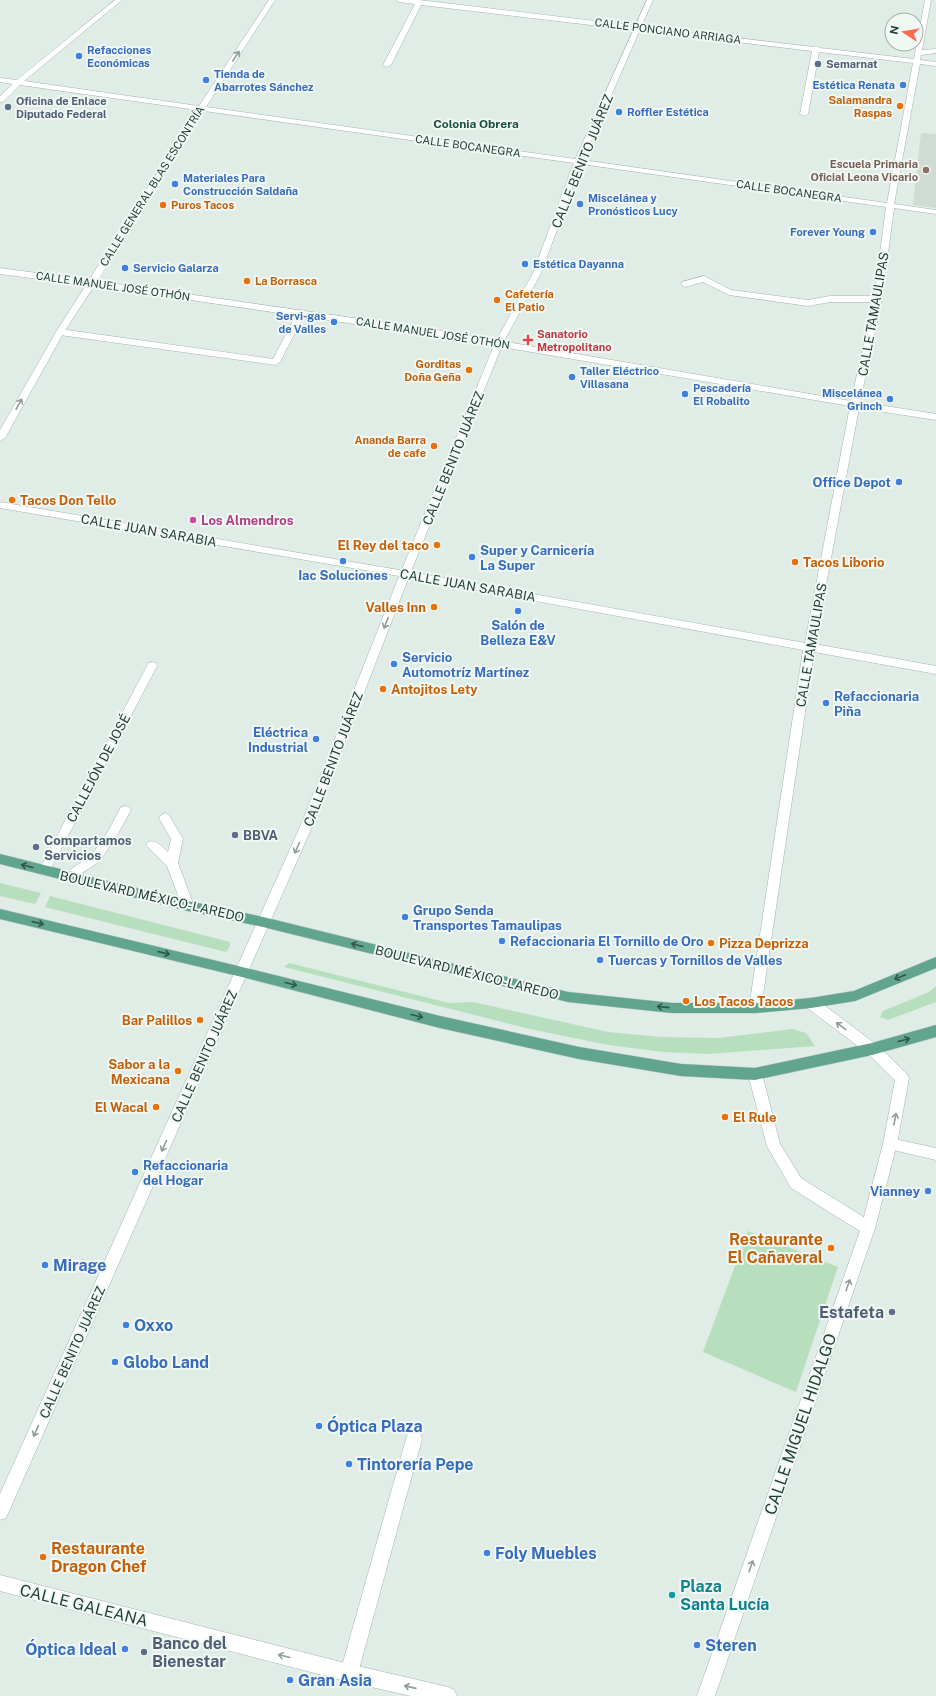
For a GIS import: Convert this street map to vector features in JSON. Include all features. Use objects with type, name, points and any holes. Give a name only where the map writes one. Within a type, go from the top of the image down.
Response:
[{"type":"main road","name":"BOULEVARD MÉXICO-LAREDO","points":[[0,859],[67,877],[263,922],[568,997],[672,1008],[755,1008],[811,1003],[854,996],[936,962]]},
{"type":"main road","points":[[0,914],[242,972],[440,1022],[579,1053],[681,1070],[755,1074],[872,1048],[936,1030]]},
{"type":"street","points":[[0,100],[19,82],[119,0]]},
{"type":"street","name":"CALLE GENERAL BLAS ESCONTRÍA","points":[[0,438],[60,332],[272,0]]},
{"type":"street","name":"CALLE PONCIANO ARRIAGA","points":[[399,0],[460,3],[639,28],[816,48],[918,57],[936,64]]},
{"type":"street","name":"CALLE BENITO JUÁREZ","points":[[0,1512],[306,827],[406,574],[500,343],[537,273],[578,162],[639,28],[650,0]]},
{"type":"street","name":"CALLE TAMAULIPAS","points":[[755,1008],[809,648],[855,405],[878,299],[890,206],[928,0]]},
{"type":"street","points":[[387,65],[419,2]]},
{"type":"street","points":[[804,114],[816,48]]},
{"type":"street","points":[[918,57],[936,50]]},
{"type":"street","name":"CALLE BOCANEGRA","points":[[0,80],[936,212]]},
{"type":"street","name":"CALLE MANUEL JOSÉ OTHÓN","points":[[0,271],[301,313],[500,343],[855,405],[936,417]]},
{"type":"street","points":[[685,284],[704,279],[729,292],[808,303],[830,299],[878,299]]},
{"type":"street","points":[[60,332],[276,362],[301,313]]},
{"type":"street","name":"CALLE JUAN SARABIA","points":[[0,505],[406,574],[936,670]]},
{"type":"street","name":"CALLEJÓN DE JOSÉ","points":[[44,870],[152,666]]},
{"type":"street","points":[[67,877],[95,859],[111,836],[125,810]]},
{"type":"street","points":[[165,818],[177,838],[172,863]]},
{"type":"street","points":[[152,845],[172,863],[188,906]]},
{"type":"street","name":"CALLE MIGUEL HIDALGO","points":[[706,1696],[868,1228],[890,1144],[902,1078],[872,1048],[811,1003]]},
{"type":"street","points":[[755,1074],[774,1146],[796,1183],[868,1228]]},
{"type":"street","points":[[890,1144],[936,1154]]},
{"type":"street","points":[[349,1672],[414,1439]]},
{"type":"street","name":"CALLE GALEANA","points":[[0,1583],[448,1696]]},
{"type":"shaded area","name":"Escuela Primaria Oficial Leona Vicario","points":[[921,133],[936,134],[936,208],[913,205]]},
{"type":"green space","points":[[0,883],[41,893],[35,904],[0,896]]},
{"type":"green space","points":[[50,896],[230,942],[230,946],[226,952],[45,907]]},
{"type":"green space","points":[[289,963],[449,1003],[473,1002],[608,1032],[661,1037],[718,1038],[792,1029],[806,1033],[815,1046],[709,1054],[663,1052],[608,1045],[530,1029],[284,967]]},
{"type":"green space","points":[[936,986],[936,1002],[888,1020],[880,1017],[883,1011],[929,992]]},
{"type":"green space","points":[[748,1231],[838,1267],[796,1392],[703,1352]]},
{"type":"place","name":"Refacciones Económicas","points":[[79,56]]},
{"type":"place","name":"Semarnat","points":[[818,64]]},
{"type":"place","name":"Tienda de Abarrotes Sánchez","points":[[206,80]]},
{"type":"place","name":"Estética Renata","points":[[903,85]]},
{"type":"place","name":"Salamandra Raspas","points":[[900,106]]},
{"type":"place","name":"Oficina de Enlace Diputado Federal","points":[[8,107]]},
{"type":"place","name":"Roffler Estética","points":[[619,112]]},
{"type":"place","name":"Escuela Primaria Oficial Leona Vicario","points":[[926,170]]},
{"type":"place","name":"Materiales Para Construcción Saldaña","points":[[175,184]]},
{"type":"place","name":"Miscelánea y Pronósticos Lucy","points":[[580,204]]},
{"type":"place","name":"Puros Tacos","points":[[163,205]]},
{"type":"place","name":"Forever Young","points":[[873,232]]},
{"type":"place","name":"Estética Dayanna","points":[[525,264]]},
{"type":"place","name":"Servicio Galarza","points":[[125,268]]},
{"type":"place","name":"La Borrasca","points":[[247,281]]},
{"type":"place","name":"Cafetería El Patio","points":[[497,300]]},
{"type":"place","name":"Servi-gas de Valles","points":[[334,322]]},
{"type":"place","name":"Sanatorio Metropolitano","points":[[528,340]]},
{"type":"place","name":"Gorditas Doña Geña","points":[[469,370]]},
{"type":"place","name":"Taller Eléctrico Villasana","points":[[572,377]]},
{"type":"place","name":"Pescadería El Robalito","points":[[685,394]]},
{"type":"place","name":"Miscelánea Grinch","points":[[890,399]]},
{"type":"place","name":"Ananda Barra de cafe","points":[[434,446]]},
{"type":"place","name":"Office Depot","points":[[899,482]]},
{"type":"place","name":"Tacos Don Tello","points":[[12,500]]},
{"type":"place","name":"Los Almendros","points":[[193,520]]},
{"type":"place","name":"El Rey del taco","points":[[437,545]]},
{"type":"place","name":"Super y Carnicería La Super","points":[[472,557]]},
{"type":"place","name":"Iac Soluciones","points":[[343,561]]},
{"type":"place","name":"Tacos Liborio","points":[[795,562]]},
{"type":"place","name":"Valles Inn","points":[[434,607]]},
{"type":"place","name":"Salón de Belleza E&V","points":[[518,611]]},
{"type":"place","name":"Servicio Automotríz Martínez","points":[[394,664]]},
{"type":"place","name":"Antojitos Lety","points":[[383,689]]},
{"type":"place","name":"Refaccionaria Piña","points":[[826,703]]},
{"type":"place","name":"Eléctrica Industrial","points":[[316,739]]},
{"type":"place","name":"BBVA","points":[[235,835]]},
{"type":"place","name":"Compartamos Servicios","points":[[36,847]]},
{"type":"place","name":"Grupo Senda Transportes Tamaulipas","points":[[405,917]]},
{"type":"place","name":"Refaccionaria El Tornillo de Oro","points":[[502,941]]},
{"type":"place","name":"Pizza Deprizza","points":[[711,943]]},
{"type":"place","name":"Tuercas y Tornillos de Valles","points":[[600,960]]},
{"type":"place","name":"Los Tacos Tacos","points":[[686,1001]]},
{"type":"place","name":"Bar Palillos","points":[[200,1020]]},
{"type":"place","name":"Sabor a la Mexicana","points":[[178,1071]]},
{"type":"place","name":"El Wacal","points":[[156,1107]]},
{"type":"place","name":"El Rule","points":[[725,1117]]},
{"type":"place","name":"Refaccionaria del Hogar","points":[[135,1172]]},
{"type":"place","name":"Vianney","points":[[928,1191]]},
{"type":"place","name":"Restaurante El Cañaveral","points":[[831,1248]]},
{"type":"place","name":"Mirage","points":[[45,1265]]},
{"type":"place","name":"Estafeta","points":[[892,1312]]},
{"type":"place","name":"Oxxo","points":[[126,1325]]},
{"type":"place","name":"Globo Land","points":[[115,1362]]},
{"type":"place","name":"Óptica Plaza","points":[[319,1426]]},
{"type":"place","name":"Tintorería Pepe","points":[[349,1464]]},
{"type":"place","name":"Foly Muebles","points":[[487,1553]]},
{"type":"place","name":"Restaurante Dragon Chef","points":[[43,1557]]},
{"type":"place","name":"Plaza Santa Lucía","points":[[672,1595]]},
{"type":"place","name":"Steren","points":[[697,1645]]},
{"type":"place","name":"Óptica Ideal","points":[[125,1649]]},
{"type":"place","name":"Banco del Bienestar","points":[[144,1652]]},
{"type":"place","name":"Gran Asia","points":[[290,1680]]},
{"type":"district","name":"Colonia Obrera","points":[[476,124]]}]
